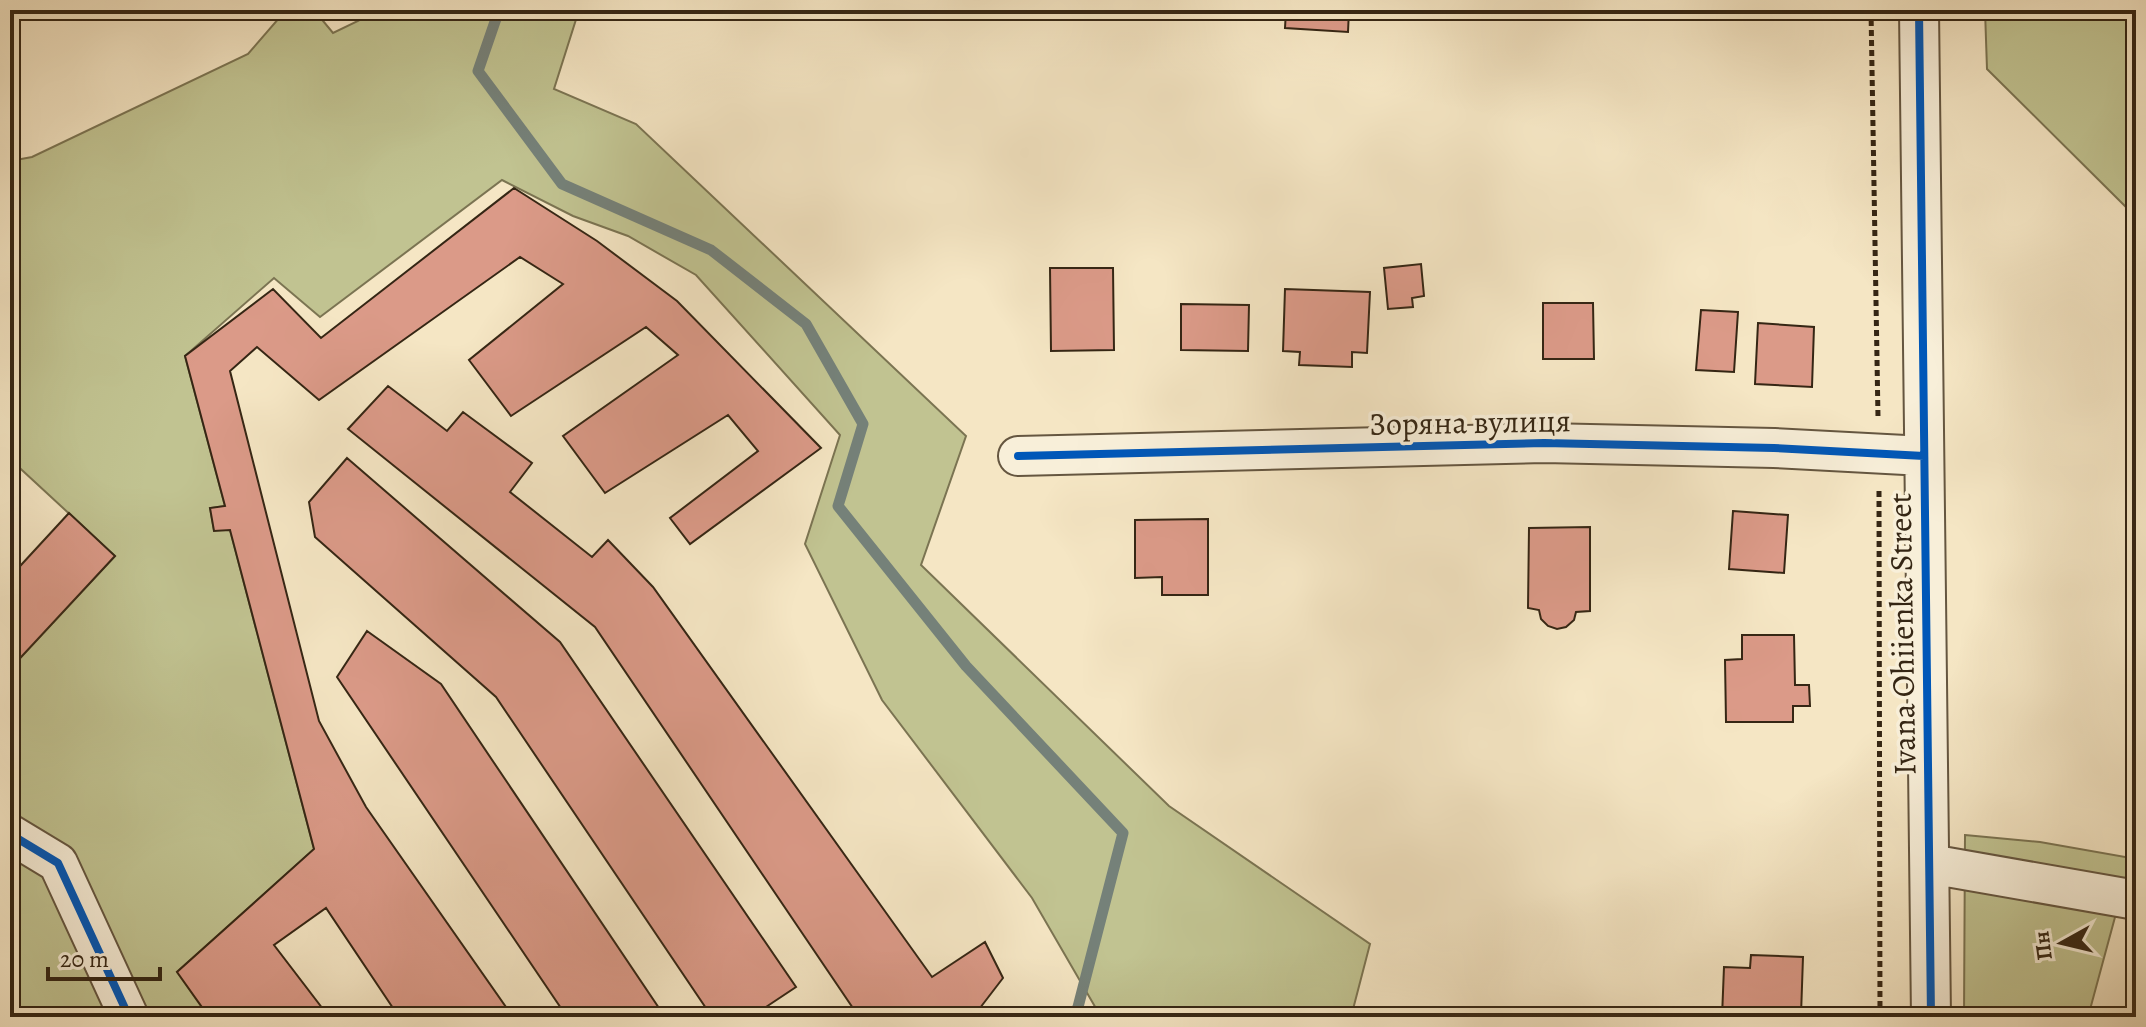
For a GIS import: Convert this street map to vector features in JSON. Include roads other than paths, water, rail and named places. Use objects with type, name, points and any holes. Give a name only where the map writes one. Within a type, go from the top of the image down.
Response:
[{"type":"street","name":"Ivana Ohiienka Street","points":[[1919,10],[1931,1017]]},
{"type":"street","name":"Зоряна вулиця","points":[[1018,456],[1544,443],[1774,448],[1924,456]]},
{"type":"street","points":[[10,834],[58,863],[129,1017]]},
{"type":"street","points":[[1930,864],[2136,900]]},
{"type":"waterway","points":[[499,10],[478,71],[562,184],[711,250],[806,324],[863,424],[838,506],[966,666],[1123,833],[1073,1017]]}]
